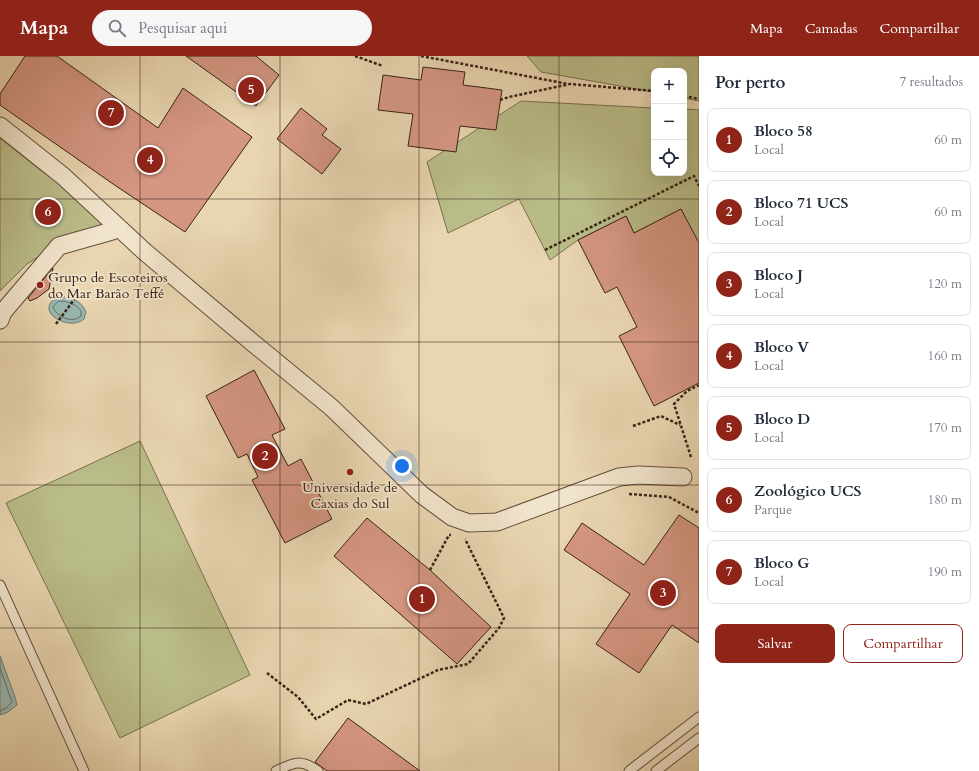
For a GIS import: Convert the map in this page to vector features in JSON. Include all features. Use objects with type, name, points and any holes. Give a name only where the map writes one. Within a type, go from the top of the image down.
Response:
[{"type":"street","points":[[0,126],[63,176],[146,252],[253,344],[331,407],[422,495],[452,517],[469,523],[497,522],[618,477],[638,475],[683,477]]},
{"type":"street","points":[[0,320],[3,312],[59,246],[119,228]]},
{"type":"lane","points":[[0,585],[84,771]]},
{"type":"lane","points":[[629,771],[699,717]]},
{"type":"lane","points":[[656,771],[699,738]]},
{"type":"lane","points":[[276,771],[296,762],[309,764],[318,771]]},
{"type":"path","points":[[355,56],[383,66]]},
{"type":"path","points":[[421,56],[570,84],[651,91]]},
{"type":"path","points":[[500,100],[570,84]]},
{"type":"path","points":[[687,97],[699,99]]},
{"type":"path","points":[[545,250],[694,176],[699,186]]},
{"type":"path","points":[[56,324],[76,297]]},
{"type":"path","points":[[691,457],[674,404],[699,385]]},
{"type":"path","points":[[634,426],[660,416],[680,425]]},
{"type":"path","points":[[267,674],[298,697],[316,720],[348,700],[366,704],[438,670],[468,664],[499,628],[504,618],[463,535]]},
{"type":"green space","points":[[527,56],[699,56],[699,101],[687,99],[687,68],[651,68],[651,91],[541,72]]},
{"type":"green space","points":[[521,101],[651,108],[651,176],[687,176],[687,109],[699,110],[699,239],[697,240],[681,209],[634,233],[626,216],[578,240],[550,260],[519,199],[448,233],[427,162]]},
{"type":"green space","points":[[0,138],[39,169],[81,199],[110,226],[58,244],[27,264],[0,291]]},
{"type":"green space","points":[[140,441],[250,675],[120,738],[6,503]]},
{"type":"water","points":[[57,297],[70,298],[81,304],[86,312],[84,319],[79,322],[66,323],[55,317],[49,309],[50,303]]},
{"type":"water","points":[[0,656],[17,705],[8,712],[0,715]]},
{"type":"building","points":[[25,56],[57,56],[158,128],[183,88],[252,137],[185,232],[0,105],[0,94]]},
{"type":"building","points":[[186,56],[256,56],[279,75],[256,106]]},
{"type":"building","points":[[423,67],[465,72],[463,85],[502,90],[496,130],[460,126],[456,152],[408,146],[413,114],[378,110],[383,75],[421,80]]},
{"type":"building","points":[[301,108],[327,129],[322,135],[341,149],[322,174],[277,139]]},
{"type":"building","points":[[681,209],[699,243],[699,383],[654,406],[619,336],[637,327],[617,287],[605,293],[578,240],[626,216],[634,233]]},
{"type":"building","points":[[53,268],[49,289],[37,298],[30,301],[28,298]]},
{"type":"building","points":[[254,370],[285,429],[272,435],[288,466],[301,459],[332,519],[285,543],[252,480],[258,477],[247,454],[238,458],[206,396]]},
{"type":"building","points":[[679,515],[699,528],[699,643],[672,625],[639,673],[596,644],[630,594],[564,550],[582,523],[644,565]]},
{"type":"building","points":[[367,518],[430,570],[491,627],[457,664],[334,556]]},
{"type":"building","points":[[348,718],[420,771],[327,771],[315,762]]},
{"type":"place","name":"Bloco D","points":[[251,90]]},
{"type":"place","name":"Bloco G","points":[[111,113]]},
{"type":"place","name":"Bloco V","points":[[150,160]]},
{"type":"place","name":"Zoológico UCS","points":[[48,212]]},
{"type":"place","name":"Grupo de Escoteiros do Mar Barão Teffé","points":[[40,285]]},
{"type":"place","name":"Bloco 71 UCS","points":[[265,456]]},
{"type":"place","name":"Universidade de Caxias do Sul","points":[[350,472]]},
{"type":"place","name":"Bloco J","points":[[663,593]]},
{"type":"place","name":"Bloco 58","points":[[422,599]]}]
